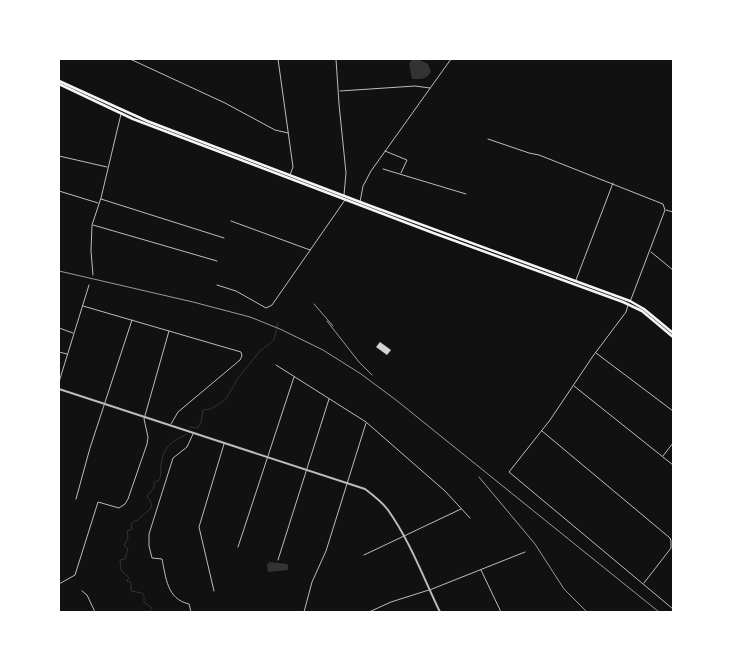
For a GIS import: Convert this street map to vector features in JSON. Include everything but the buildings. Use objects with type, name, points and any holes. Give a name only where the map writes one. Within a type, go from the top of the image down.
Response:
[{"type":"main road","points":[[59,82],[122,112],[644,309],[673,333]]},
{"type":"main road","points":[[360,203],[576,280],[629,303],[642,311],[673,337]]},
{"type":"street","points":[[130,59],[225,103],[275,130],[288,133]]},
{"type":"street","points":[[278,59],[293,167],[290,176]]},
{"type":"street","points":[[217,285],[236,291],[269,308],[272,306],[311,250],[344,197],[346,173],[336,59]]},
{"type":"street","points":[[360,203],[363,186],[385,151],[451,59]]},
{"type":"street","points":[[338,91],[416,86],[431,89]]},
{"type":"street","points":[[93,275],[92,225],[122,112]]},
{"type":"street","points":[[488,138],[530,153],[539,154],[661,202],[665,210],[626,312],[542,430],[509,472],[673,609]]},
{"type":"street","points":[[385,151],[407,160],[400,174]]},
{"type":"street","points":[[59,156],[108,167]]},
{"type":"street","points":[[383,169],[466,194]]},
{"type":"street","points":[[576,280],[613,184]]},
{"type":"street","points":[[59,191],[99,204]]},
{"type":"street","points":[[100,198],[224,238]]},
{"type":"street","points":[[665,210],[673,212]]},
{"type":"street","points":[[231,221],[311,250]]},
{"type":"street","points":[[92,225],[217,261]]},
{"type":"street","points":[[650,252],[673,270]]},
{"type":"street","points":[[59,382],[89,284]]},
{"type":"street","points":[[83,306],[241,352],[240,360],[178,412],[171,425]]},
{"type":"street","points":[[76,499],[132,320]]},
{"type":"street","points":[[59,328],[74,333]]},
{"type":"street","points":[[59,584],[75,575],[98,502],[119,508],[128,499],[147,444],[148,437],[144,417],[169,331]]},
{"type":"street","points":[[59,352],[67,354]]},
{"type":"street","points":[[596,353],[673,411]]},
{"type":"street","points":[[276,365],[366,422],[445,491],[470,518]]},
{"type":"street","points":[[238,547],[294,376]]},
{"type":"street","points":[[573,386],[673,465]]},
{"type":"street","points":[[59,389],[365,490],[388,509],[404,537],[440,612]]},
{"type":"street","points":[[278,560],[330,398]]},
{"type":"street","points":[[304,612],[312,582],[326,551],[366,422]]},
{"type":"street","points":[[542,430],[670,538],[671,548],[643,584]]},
{"type":"street","points":[[191,612],[189,604],[176,599],[166,580],[162,559],[152,558],[148,540],[173,458],[187,446],[193,433]]},
{"type":"street","points":[[214,591],[199,527],[224,443]]},
{"type":"street","points":[[663,456],[673,443]]},
{"type":"street","points":[[364,555],[462,508]]},
{"type":"street","points":[[369,612],[525,552]]},
{"type":"street","points":[[481,569],[501,612]]},
{"type":"street","points":[[82,592],[87,595],[95,612]]},
{"type":"shaded area","points":[[412,59],[418,59],[428,64],[431,72],[429,75],[423,78],[412,79],[409,64]]},
{"type":"shaded area","points":[[269,562],[287,564],[288,570],[268,572],[267,565]]},
{"type":"waterway","points":[[189,427],[198,428],[203,410],[211,409],[226,399],[238,378],[260,351],[274,340],[278,323]]},
{"type":"waterway","points":[[149,612],[152,608],[144,602],[144,595],[131,591],[131,582],[127,581],[129,578],[121,570],[120,560],[125,559],[128,549],[124,545],[128,539],[127,531],[132,529],[131,524],[137,521],[152,506],[147,496],[154,488],[154,482],[160,478],[163,454],[172,442],[187,434]]},
{"type":"railway","points":[[59,271],[250,317],[323,350],[361,374],[396,400],[659,612]]},
{"type":"railway","points":[[314,304],[333,326]]},
{"type":"railway","points":[[327,321],[359,362],[372,375]]},
{"type":"railway","points":[[479,477],[535,544],[564,589],[587,612]]}]
